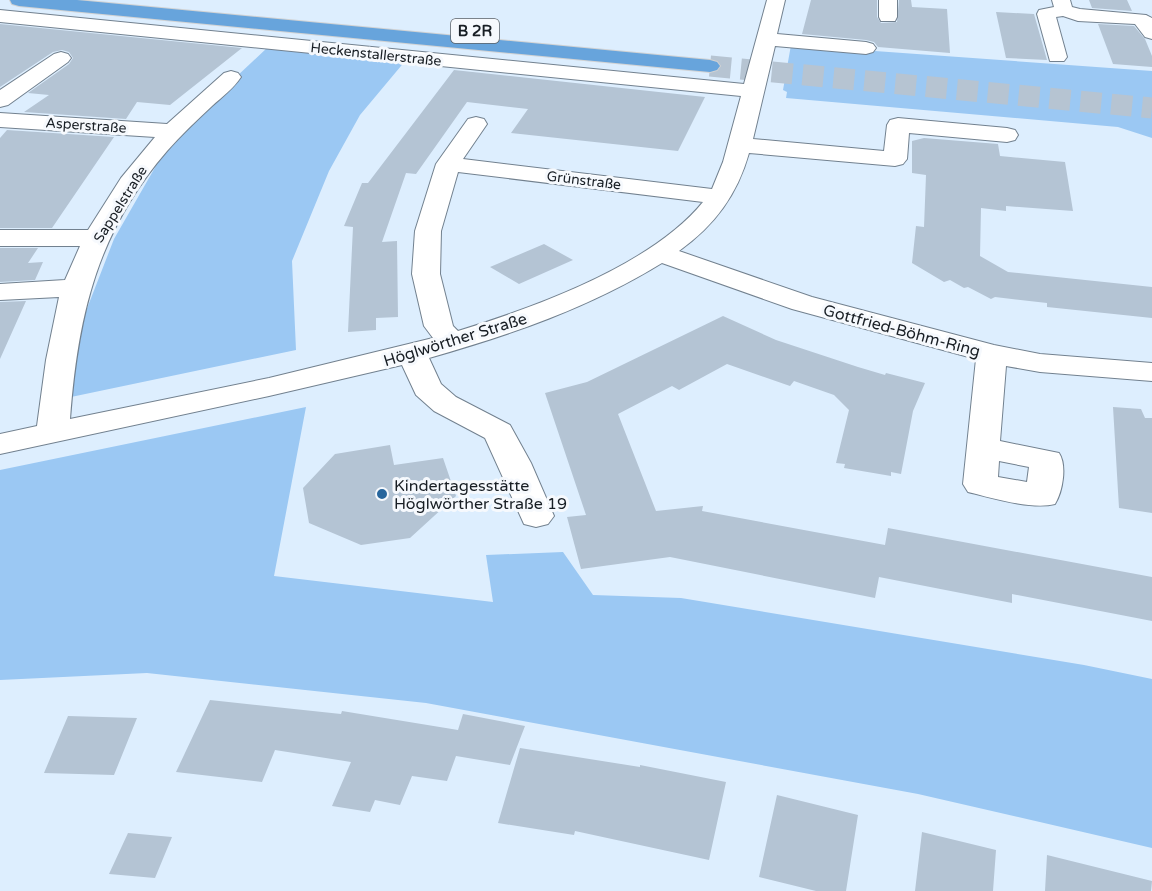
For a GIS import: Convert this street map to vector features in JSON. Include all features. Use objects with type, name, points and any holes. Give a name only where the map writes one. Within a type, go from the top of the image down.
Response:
[{"type":"highway","name":"B 2R","points":[[19,0],[66,4]]},
{"type":"highway","name":"B 2R","points":[[136,0],[236,9]]},
{"type":"highway","points":[[176,0],[236,9]]},
{"type":"highway","points":[[0,4],[66,4]]},
{"type":"highway","name":"Heckenstallerstraße","points":[[66,4],[712,60],[236,9]]},
{"type":"street","name":"Höglwörther Straße","points":[[0,444],[412,354],[500,328],[570,301],[610,282],[659,253],[699,221],[720,197],[739,145],[776,0]]},
{"type":"street","points":[[1057,57],[1046,14],[1062,5],[1078,15],[1139,19],[1145,22],[1152,33]]},
{"type":"street","name":"Heckenstallerstraße","points":[[0,16],[753,92]]},
{"type":"street","points":[[766,41],[866,48]]},
{"type":"street","points":[[0,100],[61,58]]},
{"type":"street","name":"Sappelstraße","points":[[52,433],[76,288],[97,238],[140,170],[173,131],[231,77]]},
{"type":"street","name":"Asperstraße","points":[[0,120],[173,131]]},
{"type":"street","points":[[451,343],[439,326],[426,274],[428,231],[448,164],[476,124]]},
{"type":"street","points":[[739,145],[895,159],[898,125],[1007,135]]},
{"type":"street","name":"Grünstraße","points":[[448,164],[720,197]]},
{"type":"street","points":[[0,238],[97,238]]},
{"type":"street","points":[[0,258],[24,257],[42,238]]},
{"type":"street","name":"Gottfried-Böhm-Ring","points":[[659,253],[802,303],[992,354],[1040,363],[1152,372]]},
{"type":"street","points":[[0,292],[76,288]]},
{"type":"street","points":[[412,354],[427,388],[445,404],[498,432],[514,463],[536,516]]},
{"type":"street","points":[[984,448],[992,354]]},
{"type":"shaded area","points":[[791,45],[1152,71],[1152,138],[1118,127],[786,98],[787,92],[783,90]]},
{"type":"shaded area","points":[[268,47],[406,60],[360,115],[329,171],[292,261],[296,350],[71,397],[81,324],[114,239],[157,164],[186,124]]},
{"type":"shaded area","points":[[306,407],[274,576],[493,602],[486,555],[563,552],[593,595],[681,598],[1084,665],[1152,679],[1152,848],[918,794],[426,703],[147,673],[0,680],[0,470]]},
{"type":"building","points":[[811,0],[877,0],[877,17],[881,23],[897,22],[899,0],[911,0],[912,7],[947,9],[950,53],[878,47],[874,42],[866,40],[802,34]]},
{"type":"building","points":[[1089,0],[1127,0],[1132,11],[1092,8]]},
{"type":"building","points":[[996,12],[1034,14],[1047,60],[1006,58]]},
{"type":"building","points":[[0,24],[242,48],[170,105],[137,102],[126,119],[24,112],[49,95],[28,93],[69,64],[73,58],[69,52],[62,50],[53,52],[0,87]]},
{"type":"building","points":[[1098,24],[1134,26],[1145,39],[1152,56],[1152,67],[1113,64]]},
{"type":"building","points":[[454,70],[705,97],[678,151],[511,133],[528,109],[467,102],[416,174],[406,173],[382,242],[397,241],[398,317],[376,318],[376,330],[348,332],[353,227],[344,226],[362,183],[368,183]]},
{"type":"building","points":[[7,130],[114,137],[52,228],[0,228],[0,138]]},
{"type":"building","points":[[924,138],[998,144],[1000,156],[1065,162],[1073,211],[1006,206],[1006,211],[981,208],[980,256],[1008,272],[1152,287],[1152,318],[1047,307],[1047,303],[995,297],[991,299],[950,280],[944,282],[912,263],[916,226],[924,227],[926,175],[912,173],[912,141]]},
{"type":"building","points":[[544,244],[573,260],[519,284],[490,267]]},
{"type":"building","points":[[0,248],[38,248],[28,263],[43,262],[35,280],[0,282]]},
{"type":"building","points":[[26,301],[0,359],[0,302]]},
{"type":"building","points":[[723,316],[776,340],[885,375],[886,373],[925,383],[913,411],[901,474],[891,472],[891,476],[844,468],[845,464],[836,463],[849,410],[834,395],[794,381],[790,386],[727,364],[679,390],[672,386],[618,414],[656,511],[703,506],[702,511],[885,545],[888,528],[1152,577],[1152,621],[1012,594],[1012,603],[879,577],[875,598],[670,557],[581,569],[567,517],[586,515],[545,393],[587,382]]},
{"type":"building","points":[[1113,407],[1141,409],[1145,418],[1152,418],[1152,513],[1119,508]]},
{"type":"building","points":[[390,445],[394,465],[443,458],[456,496],[410,538],[361,545],[309,523],[303,488],[335,454]]},
{"type":"building","points":[[210,700],[341,714],[342,711],[458,730],[463,714],[525,726],[510,765],[456,756],[447,781],[412,776],[400,805],[375,800],[370,812],[332,806],[351,762],[275,750],[262,782],[176,772]]},
{"type":"building","points":[[68,716],[137,718],[114,775],[44,773]]},
{"type":"building","points":[[520,748],[640,767],[640,765],[726,782],[709,860],[575,831],[574,835],[498,823]]},
{"type":"building","points":[[777,795],[858,815],[846,891],[816,891],[759,877]]},
{"type":"building","points":[[922,832],[996,850],[993,891],[915,891]]},
{"type":"building","points":[[128,833],[172,837],[155,878],[109,874]]},
{"type":"building","points":[[1047,855],[1152,881],[1151,891],[1045,891]]},
{"type":"tunnel","points":[[710,66],[1152,108]]},
{"type":"place","name":"Kindertagesstätte Höglwörther Straße 19","points":[[382,494]]}]
